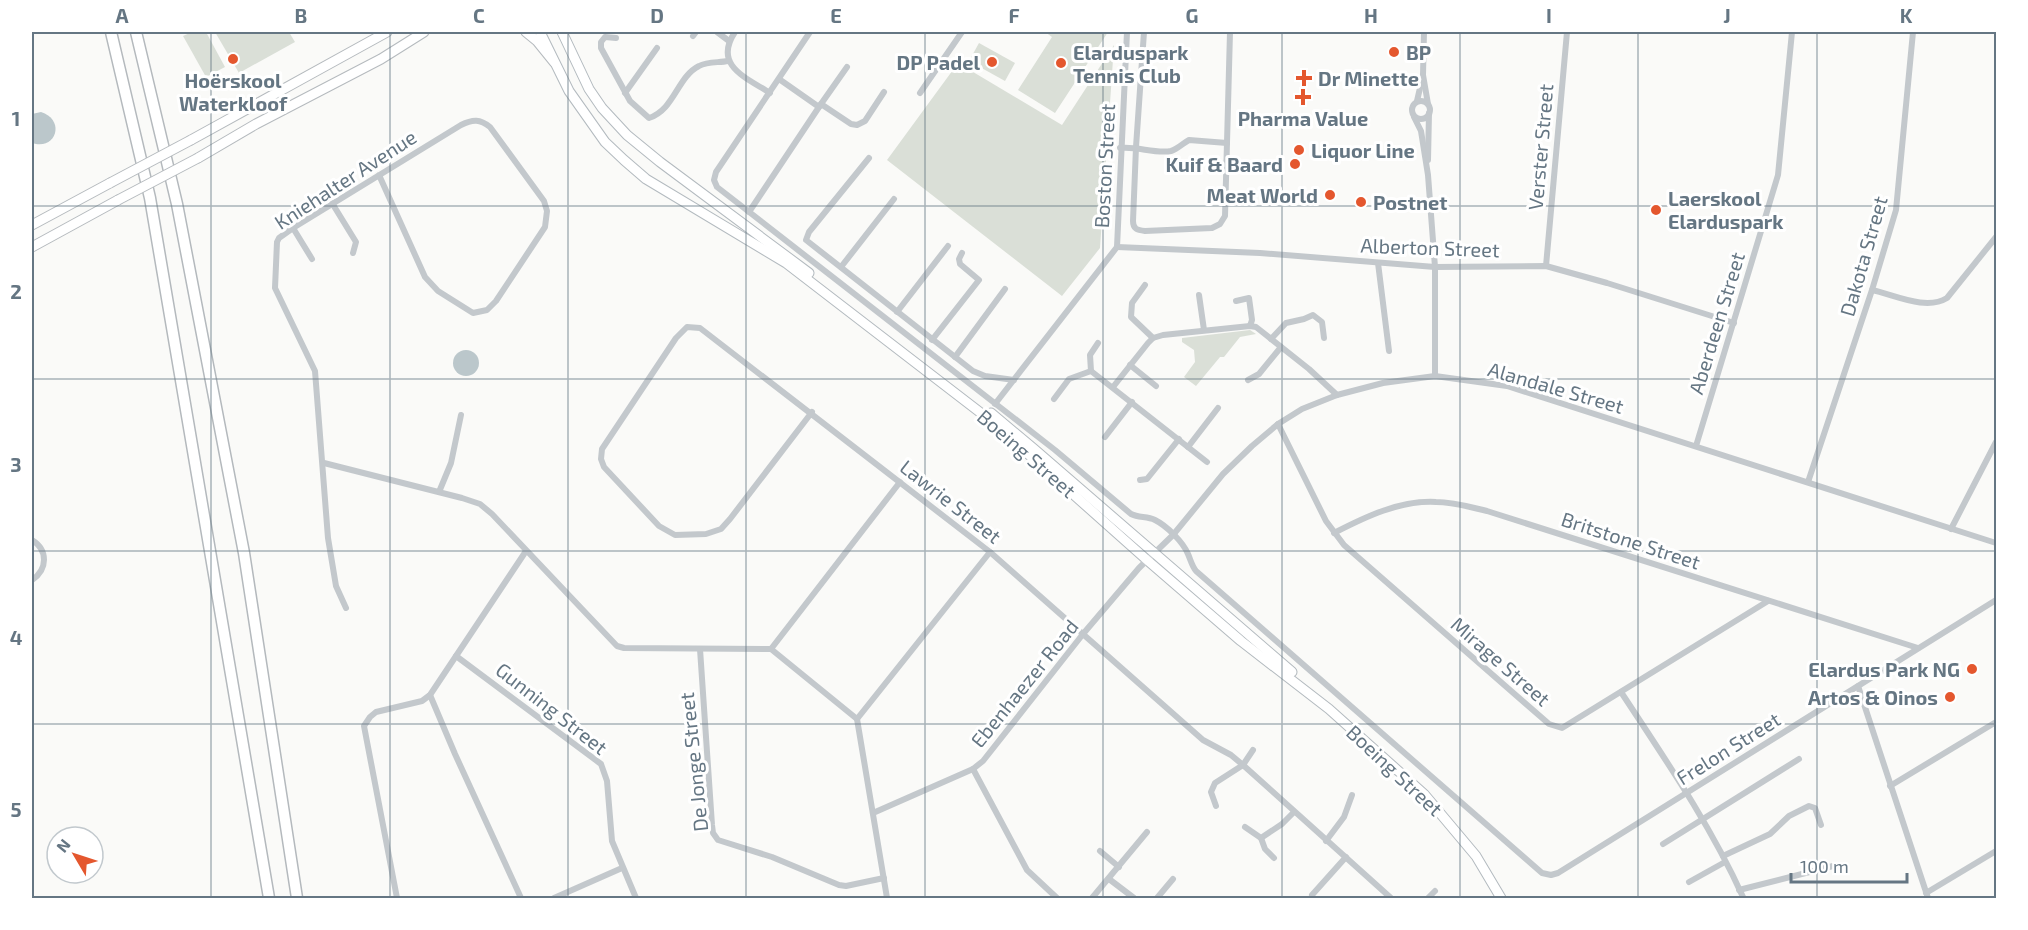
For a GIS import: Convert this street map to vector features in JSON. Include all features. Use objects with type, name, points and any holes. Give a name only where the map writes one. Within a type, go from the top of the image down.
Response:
[{"type":"highway","points":[[111,32],[150,198],[269,898]]},
{"type":"highway","points":[[136,32],[177,204],[244,553],[297,898]]},
{"type":"highway","points":[[250,777],[265,898]]},
{"type":"main road","points":[[32,225],[387,32]]},
{"type":"main road","points":[[381,59],[424,32]]},
{"type":"main road","points":[[32,247],[198,158],[256,124],[433,32]]},
{"type":"main road","points":[[525,32],[537,41],[554,62]]},
{"type":"main road","name":"Boeing Street","points":[[540,32],[569,92],[605,142],[646,179],[770,251],[990,420],[1427,790],[1452,817],[1476,850],[1504,898]]},
{"type":"main road","name":"Boeing Street","points":[[562,32],[589,89],[602,108],[627,135],[660,162],[774,245],[1034,448],[1150,557]]},
{"type":"street","points":[[717,32],[729,41]]},
{"type":"street","points":[[735,32],[729,41],[728,61],[737,71],[770,93],[810,32]]},
{"type":"street","points":[[920,93],[962,32]]},
{"type":"street","name":"Boston Street","points":[[995,404],[1117,247],[1127,32]]},
{"type":"street","points":[[1144,32],[1133,226],[1139,231],[1212,228],[1224,220],[1230,32]]},
{"type":"street","points":[[1424,32],[1423,75],[1429,113],[1428,175]]},
{"type":"street","name":"Verster Street","points":[[1546,266],[1567,32]]},
{"type":"street","name":"Aberdeen Street","points":[[1696,446],[1778,175],[1792,32]]},
{"type":"street","name":"Dakota Street","points":[[1808,482],[1872,290],[1898,202],[1913,32]]},
{"type":"street","points":[[616,38],[605,37],[600,45],[630,101],[647,117],[652,117],[668,105],[694,69],[706,63],[728,61]]},
{"type":"street","points":[[625,93],[657,48]]},
{"type":"street","points":[[749,212],[847,67]]},
{"type":"street","points":[[1423,75],[1417,101],[1412,108],[1421,131],[1428,175],[1436,267],[1435,376]]},
{"type":"street","points":[[778,79],[851,124],[857,125],[865,121],[884,92]]},
{"type":"street","name":"Boeing Street","points":[[770,93],[716,172],[714,180],[717,187],[1055,450],[1131,514],[1154,520],[1165,527],[1187,551],[1196,572],[1536,870]]},
{"type":"street","points":[[1417,101],[1428,104]]},
{"type":"street","points":[[1414,117],[1423,119],[1429,113]]},
{"type":"street","name":"Kniehalter Avenue","points":[[346,608],[336,586],[328,538],[324,463],[315,371],[275,288],[279,238],[332,203],[461,125],[478,120],[490,127],[544,201],[548,211],[545,227],[496,301],[487,310],[473,313],[430,283],[379,175]]},
{"type":"street","points":[[1120,148],[1136,147],[1168,151],[1178,148],[1189,140],[1227,143]]},
{"type":"street","points":[[868,158],[806,236],[807,243],[841,267],[932,340],[980,374],[1014,381]]},
{"type":"street","points":[[841,267],[894,199]]},
{"type":"street","points":[[332,203],[354,237],[356,242],[353,253]]},
{"type":"street","points":[[293,228],[312,259]]},
{"type":"street","points":[[1872,290],[1925,303],[1942,301],[1947,298],[1996,237]]},
{"type":"street","points":[[897,312],[948,246]]},
{"type":"street","name":"Alberton Street","points":[[1117,247],[1260,253],[1436,267],[1546,266],[1734,323]]},
{"type":"street","points":[[932,340],[979,280],[960,264],[962,253]]},
{"type":"street","points":[[1378,263],[1389,351]]},
{"type":"street","points":[[1145,285],[1132,303],[1131,317],[1153,338]]},
{"type":"street","points":[[955,357],[1005,290]]},
{"type":"street","points":[[1199,295],[1204,330]]},
{"type":"street","points":[[1236,301],[1249,298],[1252,320],[1250,326]]},
{"type":"street","points":[[1271,339],[1286,323],[1313,315],[1322,322],[1324,339]]},
{"type":"street","name":"Lawrie Street","points":[[812,412],[721,529],[706,534],[683,536],[668,533],[604,467],[601,459],[602,449],[661,359],[681,331],[687,327],[696,326],[812,412],[990,552],[1203,740],[1231,755],[1243,765],[1391,898]]},
{"type":"street","points":[[1113,387],[1153,338],[1250,326],[1256,327],[1310,369],[1337,395]]},
{"type":"street","points":[[1091,371],[1090,355],[1098,343]]},
{"type":"street","points":[[1248,380],[1259,374],[1281,347]]},
{"type":"street","points":[[1130,365],[1156,386]]},
{"type":"street","points":[[1091,371],[1207,462]]},
{"type":"street","points":[[1054,399],[1069,379],[1091,371]]},
{"type":"street","name":"Alandale Street","points":[[1150,557],[1173,535],[1223,474],[1278,424],[1302,409],[1337,395],[1383,383],[1435,376],[1507,386],[1996,543]]},
{"type":"street","points":[[1106,437],[1132,402]]},
{"type":"street","points":[[1188,447],[1218,408]]},
{"type":"street","points":[[439,492],[451,463],[461,415]]},
{"type":"street","name":"Mirage Street","points":[[1278,424],[1334,533],[1360,561],[1549,724],[1562,728],[1768,601]]},
{"type":"street","points":[[1140,480],[1147,479],[1179,440]]},
{"type":"street","points":[[1950,530],[1996,442]]},
{"type":"street","points":[[324,463],[439,492],[486,508],[617,646],[624,648],[771,650],[857,719],[887,898]]},
{"type":"street","points":[[771,650],[900,482]]},
{"type":"street","name":"Britstone Street","points":[[1334,533],[1362,519],[1402,506],[1418,502],[1449,503],[1487,511],[1918,648]]},
{"type":"street","points":[[32,540],[42,549],[44,556],[42,571],[32,580]]},
{"type":"street","points":[[397,898],[364,726],[376,712],[422,701],[430,695],[526,551]]},
{"type":"street","points":[[857,719],[990,552]]},
{"type":"street","name":"Ebenhaezer Road","points":[[873,813],[973,769],[987,756],[1083,634],[1150,557]]},
{"type":"street","name":"Frelon Street","points":[[1536,870],[1546,875],[1558,873],[1996,600]]},
{"type":"street","name":"De Jonge Street","points":[[700,649],[712,825],[715,837],[718,840],[772,857],[839,885],[846,886],[884,878]]},
{"type":"street","name":"Gunning Street","points":[[456,656],[601,764],[607,781],[612,841],[636,898]]},
{"type":"street","points":[[1858,687],[1927,896],[1996,850]]},
{"type":"street","points":[[1621,692],[1703,819],[1743,897]]},
{"type":"street","points":[[430,695],[454,754],[521,898]]},
{"type":"street","points":[[1890,786],[1996,722]]},
{"type":"street","points":[[1216,806],[1211,792],[1214,785],[1243,765],[1253,750]]},
{"type":"street","points":[[1663,844],[1799,759]]},
{"type":"street","points":[[973,769],[1027,870],[1057,898]]},
{"type":"street","points":[[1326,841],[1344,817],[1352,795]]},
{"type":"street","points":[[1689,882],[1724,859],[1770,834],[1789,816],[1809,806],[1815,808],[1821,825]]},
{"type":"street","points":[[1261,838],[1282,824],[1294,812]]},
{"type":"street","points":[[1245,827],[1261,838],[1265,849],[1274,858]]},
{"type":"street","points":[[1092,898],[1147,832]]},
{"type":"street","points":[[1100,851],[1119,867]]},
{"type":"street","points":[[1312,895],[1346,857]]},
{"type":"street","points":[[1740,890],[1833,866]]},
{"type":"street","points":[[554,898],[622,868]]},
{"type":"street","points":[[1109,879],[1134,898]]},
{"type":"street","points":[[1157,898],[1173,879]]},
{"type":"street","points":[[1428,898],[1435,891]]},
{"type":"shaded area","points":[[192,32],[206,32],[225,67],[206,77],[183,36]]},
{"type":"shaded area","points":[[215,32],[289,32],[295,42],[239,73]]},
{"type":"shaded area","name":"Elarduspark Tennis Club","points":[[1045,32],[1108,32],[1055,113],[1018,90],[1052,37]]},
{"type":"shaded area","name":"DP Padel","points":[[979,43],[1015,63],[1005,81],[969,61]]},
{"type":"shaded area","points":[[1114,45],[1100,248],[1062,296],[887,160],[958,63],[1062,125]]},
{"type":"shaded area","points":[[41,112],[54,121],[55,134],[47,143],[32,143],[32,114]]},
{"type":"shaded area","points":[[1250,330],[1256,334],[1240,337],[1196,386],[1184,377],[1195,362],[1194,350],[1182,342],[1182,338]]},
{"type":"shaded area","points":[[466,350],[476,353],[479,363],[476,373],[466,376],[456,373],[453,363],[456,353]]},
{"type":"place","name":"BP","points":[[1394,52]]},
{"type":"place","name":"Hoërskool Waterkloof","points":[[233,59]]},
{"type":"place","name":"DP Padel","points":[[992,62]]},
{"type":"place","name":"Elarduspark Tennis Club","points":[[1061,63]]},
{"type":"place","name":"Dr Minette","points":[[1304,78]]},
{"type":"place","name":"Pharma Value","points":[[1303,97]]},
{"type":"place","name":"Liquor Line","points":[[1299,150]]},
{"type":"place","name":"Kuif & Baard","points":[[1295,164]]},
{"type":"place","name":"Meat World","points":[[1330,195]]},
{"type":"place","name":"Postnet","points":[[1361,202]]},
{"type":"place","name":"Laerskool Elarduspark","points":[[1656,210]]},
{"type":"place","name":"Elardus Park NG","points":[[1972,669]]},
{"type":"place","name":"Artos & Oinos","points":[[1950,697]]}]
